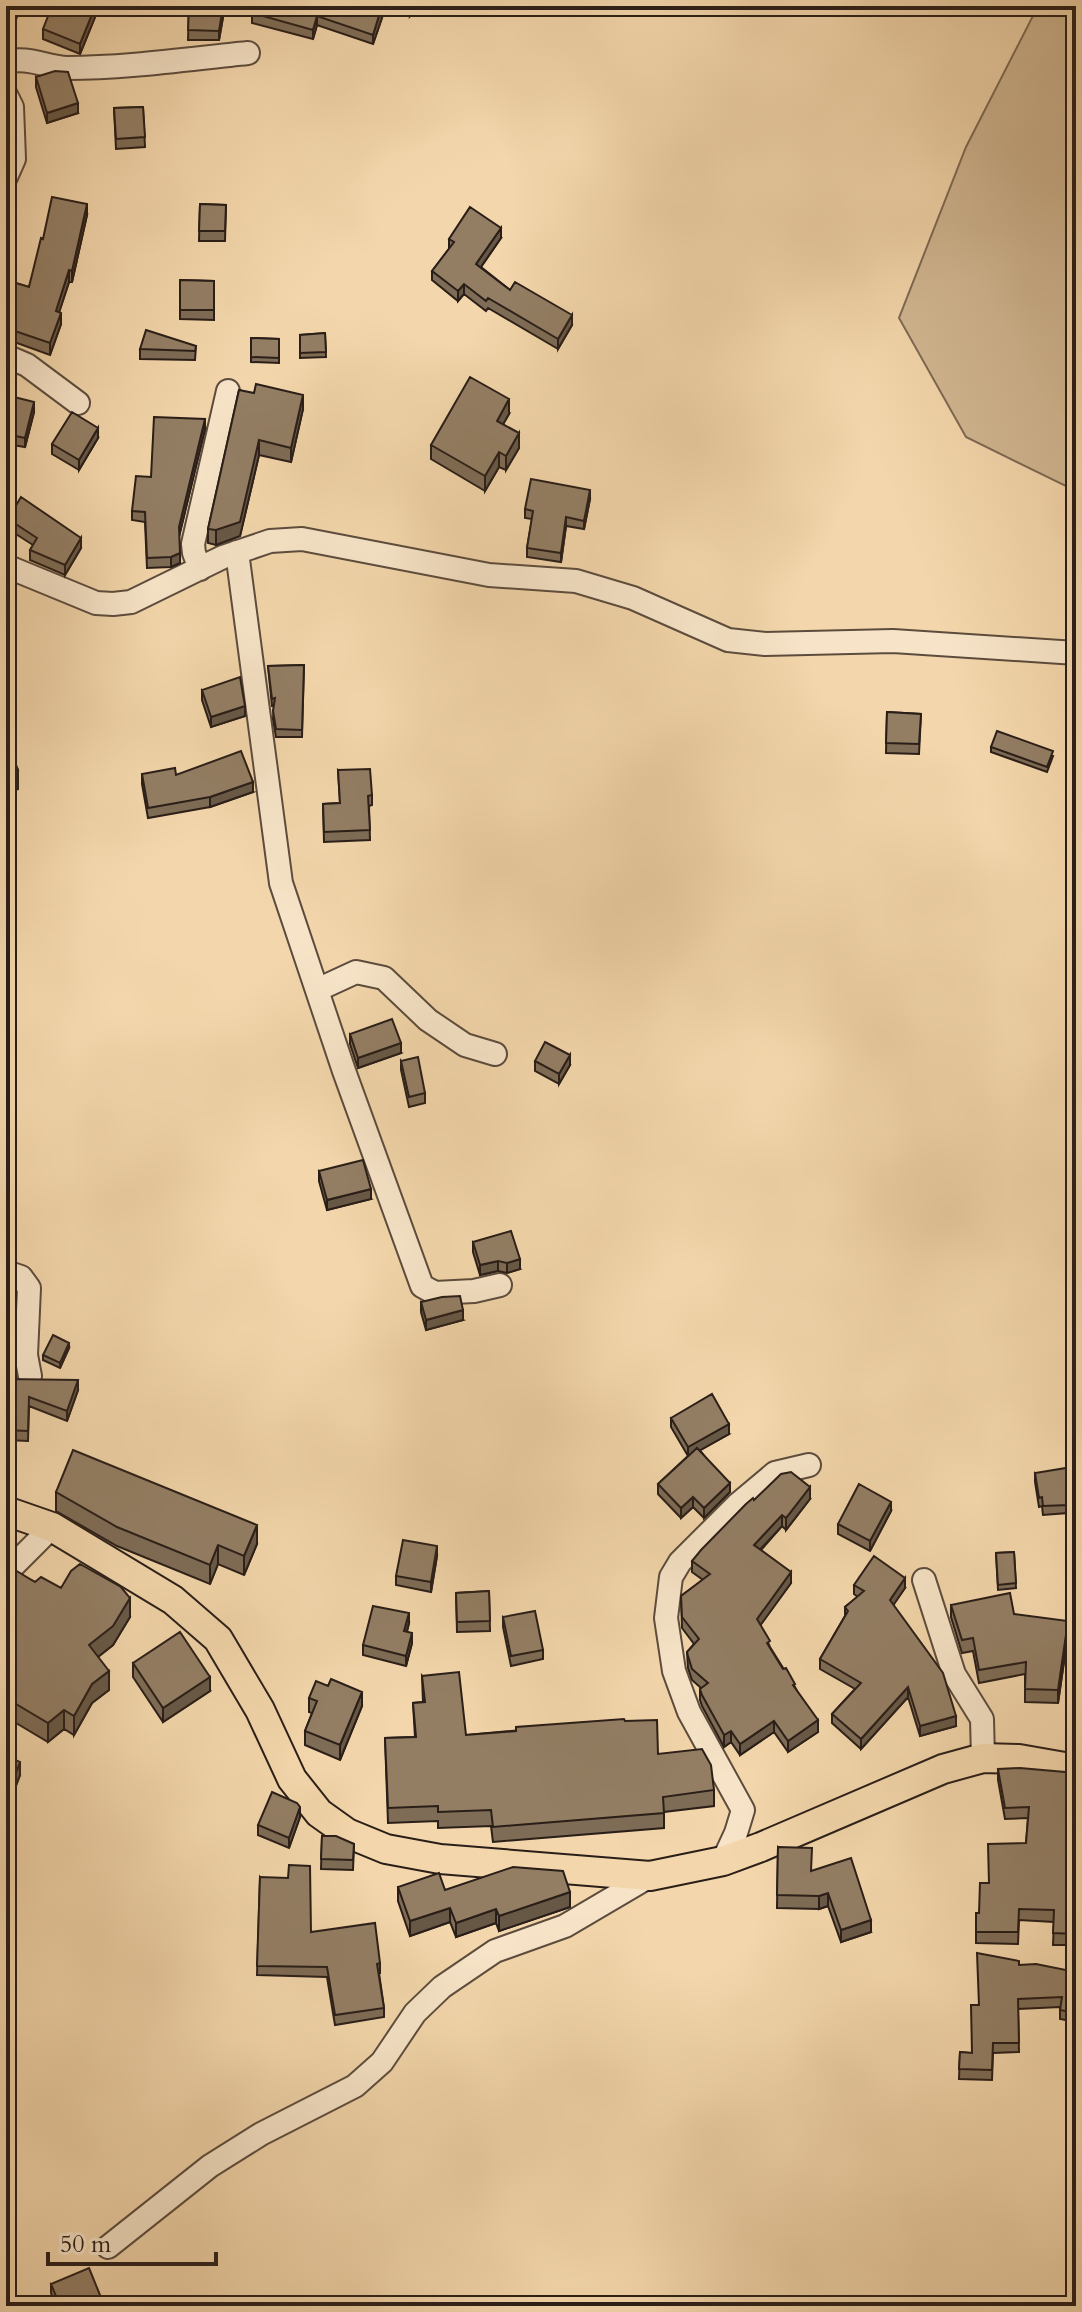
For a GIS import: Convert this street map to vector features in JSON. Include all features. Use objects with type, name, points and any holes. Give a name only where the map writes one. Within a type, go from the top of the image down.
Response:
[{"type":"main road","points":[[6,1511],[52,1527],[173,1600],[218,1639],[260,1710],[292,1779],[319,1813],[347,1833],[386,1849],[440,1859],[650,1876],[723,1861],[943,1769],[983,1758],[1019,1759],[1076,1769]]},
{"type":"street","points":[[6,62],[16,59],[64,68],[248,53]]},
{"type":"street","points":[[6,95],[12,107],[14,159],[6,177]]},
{"type":"street","points":[[6,356],[27,365],[78,403]]},
{"type":"street","points":[[200,569],[193,544],[228,391]]},
{"type":"street","points":[[6,566],[96,603],[113,604],[131,602],[237,552],[270,541],[302,539],[489,575],[576,581],[633,598],[728,640],[765,644],[893,641],[1076,653]]},
{"type":"street","points":[[237,552],[281,883],[422,1286],[435,1293],[474,1291],[500,1285]]},
{"type":"street","points":[[317,990],[356,972],[384,978],[428,1020],[465,1045],[495,1054]]},
{"type":"street","points":[[6,1272],[21,1277],[29,1288],[26,1355],[30,1376]]},
{"type":"street","points":[[723,1861],[743,1810],[689,1712],[674,1671],[666,1618],[671,1577],[680,1562],[737,1505],[775,1473],[809,1465]]},
{"type":"street","points":[[6,1573],[52,1527]]},
{"type":"street","points":[[924,1580],[954,1674],[982,1719],[983,1758]]},
{"type":"street","points":[[108,2247],[210,2166],[261,2134],[355,2086],[382,2062],[415,2013],[453,1980],[495,1951],[565,1926],[650,1876]]},
{"type":"shaded area","points":[[1038,6],[1076,6],[1076,491],[966,437],[899,318],[966,147]]},
{"type":"building","points":[[6,6],[17,6],[14,16],[6,14]]},
{"type":"building","points":[[52,6],[95,7],[80,44],[43,29]]},
{"type":"building","points":[[189,6],[223,6],[219,31],[188,30]]},
{"type":"building","points":[[254,6],[382,6],[373,35],[317,16],[313,30],[252,13]]},
{"type":"building","points":[[55,71],[68,72],[78,103],[47,113],[36,77]]},
{"type":"building","points":[[143,107],[145,137],[116,139],[114,108]]},
{"type":"building","points":[[52,197],[87,204],[72,271],[69,270],[56,311],[61,313],[50,343],[6,328],[6,280],[29,287]]},
{"type":"building","points":[[200,204],[226,205],[225,231],[199,231]]},
{"type":"building","points":[[470,207],[501,228],[476,264],[510,290],[515,282],[572,315],[558,339],[488,298],[486,301],[464,284],[458,291],[432,271],[454,242],[449,239]]},
{"type":"building","points":[[180,280],[214,281],[214,310],[180,310]]},
{"type":"building","points":[[146,330],[196,346],[195,351],[140,349]]},
{"type":"building","points":[[325,333],[326,352],[300,353],[300,335]]},
{"type":"building","points":[[251,338],[279,339],[279,358],[251,357]]},
{"type":"building","points":[[470,377],[509,399],[497,421],[519,433],[506,456],[499,452],[485,476],[431,445]]},
{"type":"building","points":[[256,384],[303,395],[291,448],[259,440],[240,522],[216,530],[208,529],[239,390],[254,393]]},
{"type":"building","points":[[6,395],[34,402],[25,438],[6,434]]},
{"type":"building","points":[[72,412],[98,428],[79,460],[52,444]]},
{"type":"building","points":[[154,417],[205,419],[179,527],[180,553],[171,557],[147,558],[145,512],[132,511],[136,476],[151,477]]},
{"type":"building","points":[[531,479],[590,490],[584,521],[566,517],[561,553],[527,548],[533,511],[525,509]]},
{"type":"building","points":[[6,488],[12,492],[6,515]]},
{"type":"building","points":[[21,497],[81,538],[65,565],[30,550],[37,538],[8,519]]},
{"type":"building","points":[[304,665],[302,730],[276,729],[273,711],[275,698],[272,699],[268,666]]},
{"type":"building","points":[[240,677],[245,706],[211,717],[202,690]]},
{"type":"building","points":[[887,712],[921,714],[919,744],[886,743]]},
{"type":"building","points":[[997,731],[1053,751],[1047,767],[991,747]]},
{"type":"building","points":[[6,739],[18,770],[6,775]]},
{"type":"building","points":[[241,751],[253,782],[210,797],[148,808],[142,774],[175,768],[176,775]]},
{"type":"building","points":[[370,769],[370,830],[324,832],[323,804],[340,803],[338,770]]},
{"type":"building","points":[[392,1019],[401,1043],[358,1058],[350,1034]]},
{"type":"building","points":[[545,1042],[570,1055],[559,1074],[535,1061]]},
{"type":"building","points":[[418,1057],[425,1093],[409,1097],[401,1061]]},
{"type":"building","points":[[363,1160],[371,1189],[327,1200],[319,1171]]},
{"type":"building","points":[[511,1231],[520,1259],[480,1265],[473,1242]]},
{"type":"building","points":[[460,1296],[463,1310],[426,1320],[421,1302]]},
{"type":"building","points":[[53,1335],[69,1343],[60,1363],[43,1355]]},
{"type":"building","points":[[6,1379],[78,1380],[67,1411],[29,1397],[28,1431],[6,1430]]},
{"type":"building","points":[[712,1394],[729,1424],[688,1447],[671,1418]]},
{"type":"building","points":[[697,1448],[730,1483],[704,1508],[693,1497],[681,1508],[658,1484]]},
{"type":"building","points":[[73,1450],[257,1525],[244,1556],[218,1545],[210,1565],[117,1527],[56,1492]]},
{"type":"building","points":[[1066,1468],[1070,1493],[1067,1493],[1068,1505],[1043,1506],[1035,1473]]},
{"type":"building","points":[[791,1472],[810,1487],[786,1518],[782,1515],[754,1545],[791,1572],[757,1619],[770,1641],[767,1643],[818,1720],[788,1741],[774,1721],[740,1744],[731,1731],[724,1735],[702,1695],[700,1689],[708,1683],[692,1669],[687,1652],[699,1639],[682,1617],[681,1596],[710,1574],[692,1561],[701,1550],[746,1504],[781,1474]]},
{"type":"building","points":[[859,1484],[891,1502],[870,1541],[838,1524]]},
{"type":"building","points":[[403,1540],[437,1546],[431,1582],[396,1576]]},
{"type":"building","points":[[1014,1552],[1016,1583],[998,1585],[996,1553]]},
{"type":"building","points":[[874,1556],[905,1578],[890,1600],[943,1673],[956,1716],[920,1726],[908,1687],[861,1739],[832,1714],[861,1683],[820,1659],[848,1611],[845,1607],[864,1591],[854,1585]]},
{"type":"building","points":[[80,1564],[121,1587],[130,1598],[113,1626],[89,1645],[109,1671],[92,1684],[74,1716],[64,1710],[48,1723],[6,1698],[6,1665],[15,1650],[6,1645],[6,1568],[10,1567],[35,1582],[41,1577],[61,1588],[71,1571]]},
{"type":"building","points":[[489,1591],[490,1621],[457,1622],[456,1593]]},
{"type":"building","points":[[1010,1593],[1014,1614],[1068,1621],[1058,1690],[1025,1689],[1026,1662],[979,1670],[973,1638],[962,1640],[951,1605]]},
{"type":"building","points":[[373,1606],[409,1613],[404,1631],[412,1633],[406,1656],[363,1645]]},
{"type":"building","points":[[535,1611],[543,1650],[511,1656],[503,1617]]},
{"type":"building","points":[[180,1632],[210,1677],[163,1708],[133,1663]]},
{"type":"building","points":[[459,1672],[466,1735],[516,1731],[516,1727],[624,1719],[657,1720],[658,1754],[702,1749],[711,1765],[714,1790],[663,1797],[664,1813],[493,1827],[491,1810],[438,1812],[438,1806],[388,1808],[385,1738],[416,1737],[413,1703],[425,1702],[422,1676]]},
{"type":"building","points":[[331,1679],[362,1692],[340,1745],[305,1731],[317,1701],[309,1698],[316,1681],[328,1686]]},
{"type":"building","points":[[6,1756],[20,1762],[9,1791],[6,1790]]},
{"type":"building","points":[[998,1769],[1076,1773],[1076,1934],[1053,1933],[1054,1910],[1019,1909],[1018,1932],[976,1932],[980,1883],[989,1883],[988,1844],[1026,1843],[1029,1807],[1005,1808]]},
{"type":"building","points":[[272,1792],[300,1807],[289,1838],[258,1825]]},
{"type":"building","points":[[322,1836],[336,1836],[354,1844],[353,1860],[321,1859]]},
{"type":"building","points":[[778,1847],[812,1848],[811,1871],[851,1858],[871,1920],[841,1930],[828,1893],[819,1896],[777,1895]]},
{"type":"building","points":[[289,1865],[310,1866],[311,1932],[375,1923],[384,2008],[335,2015],[327,1967],[257,1966],[260,1877],[288,1878]]},
{"type":"building","points":[[513,1867],[563,1871],[570,1892],[499,1916],[496,1909],[456,1923],[450,1908],[410,1921],[398,1887],[439,1873],[445,1890]]},
{"type":"building","points":[[977,1953],[1019,1961],[1019,1965],[1036,1964],[1076,1972],[1076,2013],[1060,2010],[1062,1997],[1018,1999],[1019,2043],[993,2043],[992,2070],[959,2069],[960,2052],[972,2053],[971,2005],[979,2005]]},
{"type":"building","points":[[89,2268],[102,2300],[89,2306],[60,2306],[51,2284]]}]
